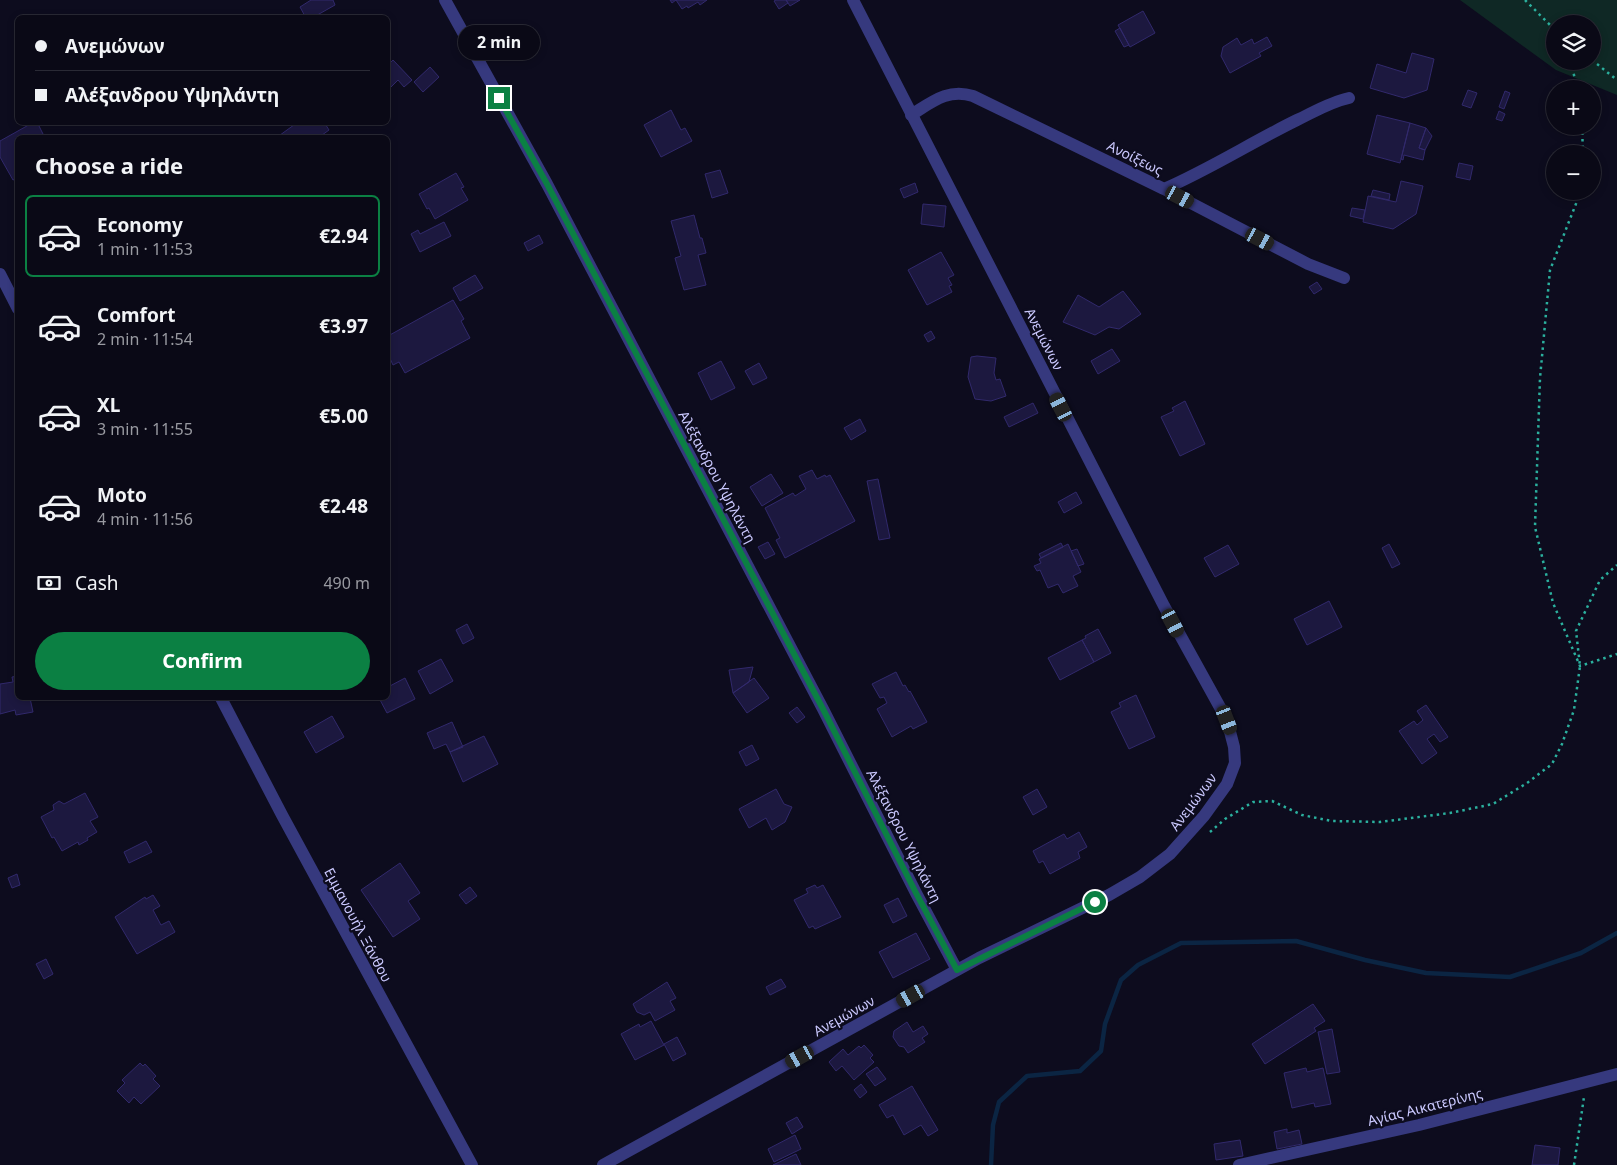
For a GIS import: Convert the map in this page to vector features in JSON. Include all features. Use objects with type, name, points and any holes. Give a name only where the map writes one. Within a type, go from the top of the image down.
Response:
[{"type":"street","name":"Αλέξανδρου Υψηλάντη","points":[[445,0],[547,184],[818,700],[957,970]]},
{"type":"street","name":"Ανεμώνων","points":[[603,1165],[957,970],[1109,895],[1149,870],[1174,850],[1214,803],[1231,776],[1235,756],[1233,739],[1227,720],[1150,580],[853,0]]},
{"type":"street","name":"Ανοίξεως","points":[[911,115],[949,93],[966,94],[1164,189],[1308,264],[1344,278]]},
{"type":"street","points":[[1164,189],[1195,176],[1268,134],[1335,101],[1349,98]]},
{"type":"street","points":[[0,274],[15,303]]},
{"type":"street","name":"Εμμανουήλ Ξάνθου","points":[[222,700],[282,815],[472,1165]]},
{"type":"street","name":"Αγίας Αικατερίνης","points":[[1239,1165],[1419,1125],[1617,1074]]},
{"type":"path","points":[[1525,0],[1546,21]]},
{"type":"path","points":[[1601,67],[1617,80]]},
{"type":"path","points":[[1577,200],[1550,270],[1540,378],[1535,527],[1553,603],[1580,666]]},
{"type":"path","points":[[1205,837],[1225,819],[1253,802],[1272,801],[1302,815],[1332,821],[1380,822],[1450,813],[1493,804],[1527,783],[1552,764],[1562,744],[1574,710],[1580,666],[1576,631],[1600,580],[1617,565]]},
{"type":"path","points":[[1580,666],[1617,654]]},
{"type":"path","points":[[1574,1165],[1586,1083]]},
{"type":"green space","points":[[1460,0],[1617,0],[1617,95],[1601,88],[1601,80],[1580,80],[1556,70],[1601,70],[1601,15],[1546,15],[1546,63]]},
{"type":"building","points":[[311,0],[333,0],[335,5],[317,15],[304,15],[300,7]]},
{"type":"building","points":[[676,0],[707,0],[700,5],[698,2],[682,9]]},
{"type":"building","points":[[786,0],[788,3],[779,9],[774,1]]},
{"type":"building","points":[[786,0],[800,0],[790,6]]},
{"type":"building","points":[[1143,11],[1155,33],[1130,47],[1118,25]]},
{"type":"building","points":[[1120,28],[1129,45],[1124,47],[1115,31]]},
{"type":"building","points":[[1267,37],[1272,46],[1259,53],[1261,56],[1230,73],[1221,56],[1223,47],[1237,38],[1241,45],[1252,39],[1254,44]]},
{"type":"building","points":[[1412,53],[1434,59],[1427,90],[1404,98],[1370,88],[1377,64],[1406,73]]},
{"type":"building","points":[[393,60],[412,80],[404,87],[398,80],[390,88],[390,63]]},
{"type":"building","points":[[430,67],[439,77],[423,92],[414,82]]},
{"type":"building","points":[[1468,90],[1477,93],[1471,108],[1462,105]]},
{"type":"building","points":[[1505,91],[1510,93],[1504,109],[1499,107]]},
{"type":"building","points":[[671,110],[681,130],[685,128],[692,141],[661,157],[644,125]]},
{"type":"building","points":[[1499,111],[1505,114],[1502,121],[1496,119]]},
{"type":"building","points":[[1377,115],[1410,123],[1400,163],[1367,154]]},
{"type":"building","points":[[1410,123],[1426,128],[1419,148],[1425,150],[1423,160],[1404,155],[1403,160],[1401,159]]},
{"type":"building","points":[[29,125],[38,125],[44,135],[15,135],[15,179],[13,180],[0,157],[0,141]]},
{"type":"building","points":[[294,125],[326,125],[329,130],[322,135],[280,135]]},
{"type":"building","points":[[1426,128],[1432,136],[1425,150],[1419,148]]},
{"type":"building","points":[[1459,163],[1473,166],[1470,180],[1456,177]]},
{"type":"building","points":[[720,170],[728,193],[712,198],[705,174]]},
{"type":"building","points":[[456,173],[464,187],[461,188],[468,200],[435,219],[419,194]]},
{"type":"building","points":[[1401,181],[1423,186],[1416,214],[1393,229],[1363,222],[1368,196],[1396,202]]},
{"type":"building","points":[[915,183],[918,192],[904,198],[900,189]]},
{"type":"building","points":[[1373,190],[1390,194],[1389,200],[1371,196]]},
{"type":"building","points":[[923,204],[946,206],[944,227],[921,224]]},
{"type":"building","points":[[1352,208],[1365,210],[1363,219],[1350,216]]},
{"type":"building","points":[[694,215],[706,253],[698,255],[706,285],[684,290],[675,258],[681,256],[671,221]]},
{"type":"building","points":[[444,222],[451,236],[420,252],[411,234],[418,230],[420,234]]},
{"type":"building","points":[[539,235],[543,243],[528,251],[524,243]]},
{"type":"building","points":[[941,252],[954,275],[948,278],[952,285],[949,286],[952,292],[927,305],[908,270]]},
{"type":"building","points":[[475,275],[483,288],[460,301],[453,288]]},
{"type":"building","points":[[1317,282],[1322,289],[1314,294],[1309,287]]},
{"type":"building","points":[[1123,291],[1141,314],[1119,329],[1109,327],[1095,335],[1063,322],[1078,295],[1099,307]]},
{"type":"building","points":[[453,300],[464,319],[461,321],[470,338],[405,373],[399,362],[393,365],[390,358],[390,335]]},
{"type":"building","points":[[931,331],[935,338],[928,342],[924,335]]},
{"type":"building","points":[[1112,349],[1120,361],[1098,374],[1091,361]]},
{"type":"building","points":[[971,357],[996,358],[994,373],[996,380],[1000,379],[1006,396],[991,401],[975,399],[968,377]]},
{"type":"building","points":[[721,361],[735,388],[711,400],[698,373]]},
{"type":"building","points":[[759,363],[767,378],[753,385],[745,371]]},
{"type":"building","points":[[1185,401],[1205,444],[1180,456],[1161,417],[1174,411],[1172,408]]},
{"type":"building","points":[[1033,403],[1038,413],[1009,427],[1004,417]]},
{"type":"building","points":[[860,419],[866,431],[851,440],[844,428]]},
{"type":"building","points":[[812,470],[817,479],[830,475],[855,521],[785,558],[776,540],[780,538],[765,508],[793,493],[795,496],[806,489],[799,476]]},
{"type":"building","points":[[771,474],[783,493],[762,506],[750,487]]},
{"type":"building","points":[[878,479],[890,538],[879,540],[867,481]]},
{"type":"building","points":[[1076,492],[1082,503],[1064,513],[1058,502]]},
{"type":"building","points":[[768,542],[775,554],[765,559],[758,547]]},
{"type":"building","points":[[1061,543],[1063,547],[1041,558],[1039,554]]},
{"type":"building","points":[[1068,544],[1081,572],[1073,576],[1078,586],[1063,593],[1058,584],[1048,588],[1040,570],[1037,571],[1034,566],[1041,563],[1039,559]]},
{"type":"building","points":[[1389,544],[1400,564],[1392,568],[1382,548]]},
{"type":"building","points":[[1228,545],[1239,564],[1215,577],[1204,558]]},
{"type":"building","points":[[1077,549],[1084,564],[1078,566],[1071,551]]},
{"type":"building","points":[[1329,601],[1342,627],[1307,645],[1294,619]]},
{"type":"building","points":[[467,624],[474,638],[463,644],[456,630]]},
{"type":"building","points":[[1098,629],[1111,653],[1094,662],[1082,640],[1086,638],[1085,636]]},
{"type":"building","points":[[1082,640],[1094,662],[1060,680],[1048,658]]},
{"type":"building","points":[[441,659],[453,681],[430,694],[418,671]]},
{"type":"building","points":[[753,667],[749,682],[733,693],[729,670]]},
{"type":"building","points":[[896,672],[903,686],[905,685],[910,691],[927,722],[913,729],[911,726],[892,737],[877,709],[887,703],[884,697],[880,698],[872,684]]},
{"type":"building","points":[[15,676],[15,700],[30,700],[33,712],[16,715],[15,710],[0,714],[0,684],[13,682],[12,677]]},
{"type":"building","points":[[405,678],[415,699],[387,713],[380,700],[390,700],[390,686]]},
{"type":"building","points":[[754,678],[769,698],[747,713],[733,693]]},
{"type":"building","points":[[1136,695],[1155,737],[1129,749],[1111,712],[1121,707],[1119,703]]},
{"type":"building","points":[[1426,705],[1448,737],[1440,742],[1434,734],[1427,739],[1437,753],[1422,764],[1399,731],[1414,721],[1417,725],[1423,720],[1417,711]]},
{"type":"building","points":[[797,707],[805,717],[797,723],[789,713]]},
{"type":"building","points":[[332,716],[344,737],[316,753],[304,732]]},
{"type":"building","points":[[452,722],[463,747],[450,752],[446,744],[434,749],[427,733]]},
{"type":"building","points":[[484,736],[498,764],[463,782],[450,752]]},
{"type":"building","points":[[752,745],[759,759],[746,766],[739,752]]},
{"type":"building","points":[[776,789],[784,804],[792,807],[785,822],[772,830],[766,818],[749,828],[739,809]]},
{"type":"building","points":[[1037,789],[1047,807],[1033,815],[1023,797]]},
{"type":"building","points":[[85,793],[98,817],[90,821],[97,832],[79,845],[78,842],[62,851],[54,837],[52,838],[41,817],[54,810],[53,805],[59,801],[64,804]]},
{"type":"building","points":[[1079,832],[1087,847],[1078,852],[1080,858],[1050,874],[1043,861],[1039,863],[1033,851],[1064,834],[1067,839]]},
{"type":"building","points":[[146,841],[152,852],[129,863],[124,852]]},
{"type":"building","points":[[400,863],[420,893],[408,901],[420,919],[393,937],[361,890]]},
{"type":"building","points":[[17,874],[20,885],[12,888],[8,878]]},
{"type":"building","points":[[815,885],[817,888],[823,885],[841,917],[815,929],[813,926],[809,928],[794,900],[808,893],[806,889]]},
{"type":"building","points":[[470,887],[477,896],[466,904],[459,895]]},
{"type":"building","points":[[153,895],[160,906],[153,910],[161,925],[169,921],[175,932],[137,954],[115,917],[145,897],[146,899]]},
{"type":"building","points":[[898,898],[907,916],[893,923],[884,905]]},
{"type":"building","points":[[916,933],[930,959],[893,978],[879,952]]},
{"type":"building","points":[[46,959],[53,974],[44,979],[36,964]]},
{"type":"building","points":[[781,979],[786,987],[770,995],[766,987]]},
{"type":"building","points":[[667,982],[676,998],[670,1001],[675,1010],[655,1021],[650,1012],[644,1015],[637,1012],[633,1004]]},
{"type":"building","points":[[1313,1004],[1325,1021],[1314,1028],[1316,1031],[1265,1064],[1252,1044]]},
{"type":"building","points":[[651,1021],[664,1045],[635,1060],[621,1034],[639,1024],[640,1027]]},
{"type":"building","points":[[907,1022],[913,1032],[923,1026],[928,1034],[922,1038],[925,1042],[908,1053],[904,1047],[899,1046],[893,1037],[894,1031]]},
{"type":"building","points":[[1332,1029],[1340,1072],[1327,1074],[1318,1032]]},
{"type":"building","points":[[677,1037],[686,1054],[673,1061],[664,1044]]},
{"type":"building","points":[[864,1045],[873,1055],[870,1058],[874,1062],[854,1080],[842,1066],[836,1071],[829,1062],[843,1049],[848,1055],[859,1046],[861,1048]]},
{"type":"building","points":[[140,1063],[143,1066],[145,1064],[156,1076],[153,1079],[160,1086],[141,1104],[134,1097],[129,1103],[117,1091],[125,1083],[122,1080]]},
{"type":"building","points":[[877,1067],[886,1079],[875,1086],[866,1074]]},
{"type":"building","points":[[1306,1068],[1307,1072],[1323,1068],[1331,1104],[1315,1107],[1314,1103],[1292,1108],[1284,1073]]},
{"type":"building","points":[[861,1084],[867,1092],[860,1098],[854,1090]]},
{"type":"building","points":[[912,1086],[938,1130],[928,1136],[921,1125],[904,1135],[893,1115],[887,1118],[879,1105]]},
{"type":"building","points":[[797,1117],[803,1127],[792,1134],[786,1123]]},
{"type":"building","points":[[1287,1129],[1287,1133],[1299,1130],[1302,1144],[1277,1149],[1274,1132]]},
{"type":"building","points":[[795,1135],[801,1149],[774,1162],[768,1149]]},
{"type":"building","points":[[1240,1140],[1243,1156],[1216,1160],[1214,1144]]},
{"type":"building","points":[[1535,1145],[1560,1148],[1558,1165],[1532,1165]]},
{"type":"building","points":[[796,1154],[801,1165],[773,1165]]},
{"type":"waterway","points":[[991,1165],[993,1125],[999,1102],[1027,1076],[1080,1071],[1101,1051],[1105,1024],[1121,980],[1138,965],[1181,943],[1296,941],[1365,960],[1426,973],[1510,977],[1581,953],[1617,933]]},
{"type":"route","points":[[499,98],[547,184],[823,709],[957,970],[1095,902]]}]
